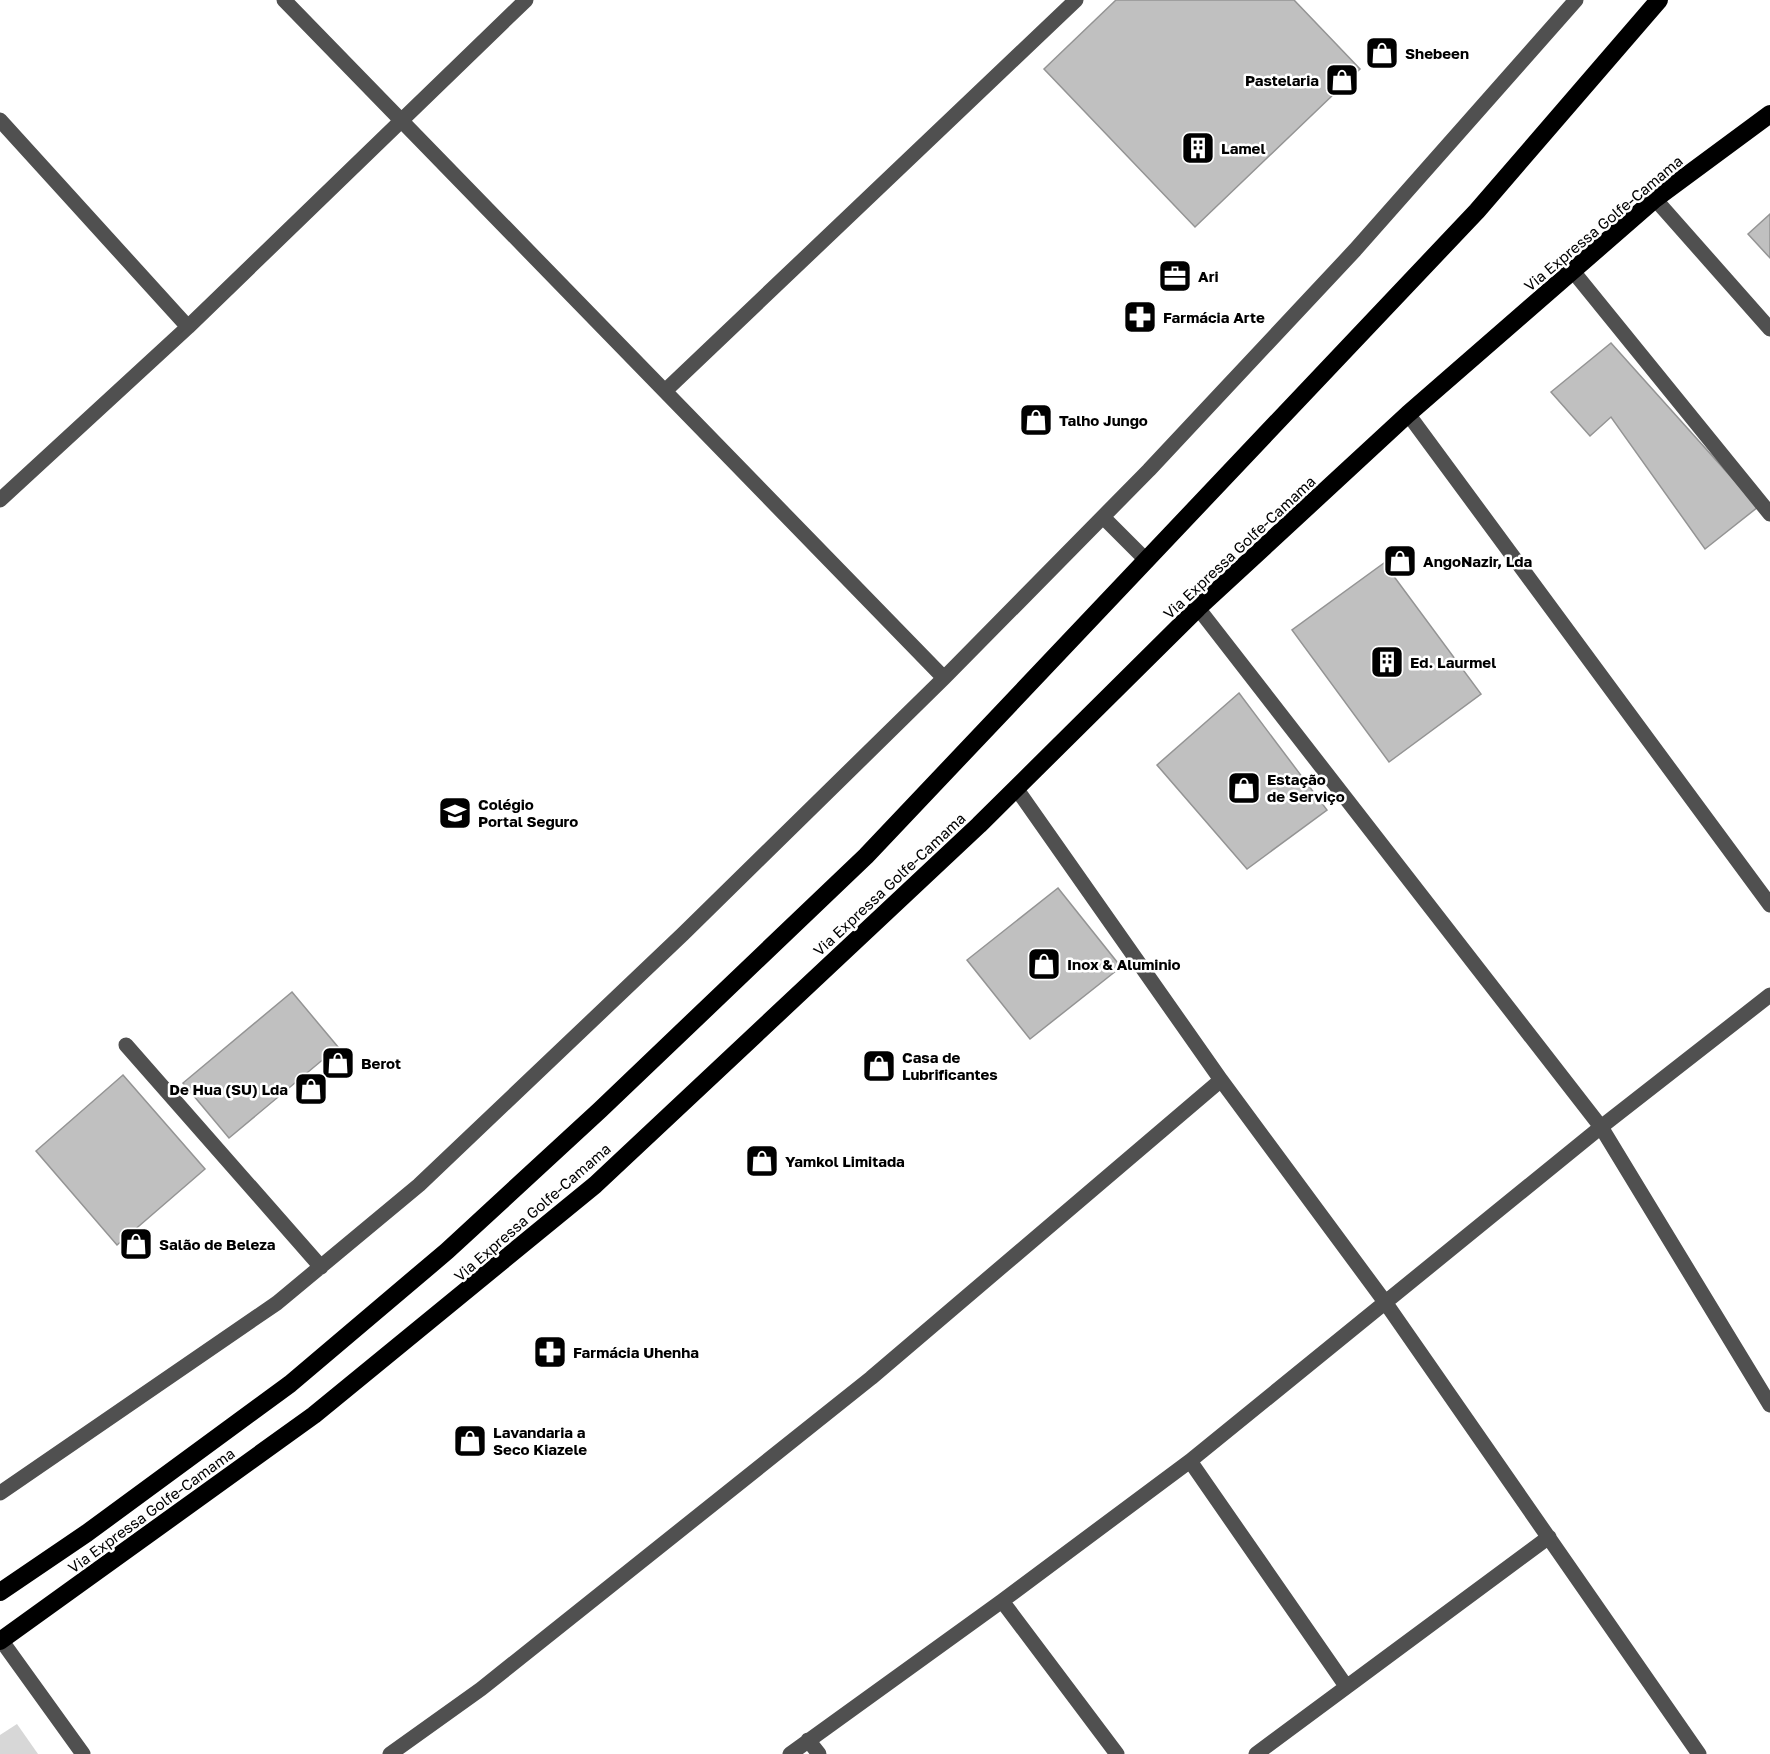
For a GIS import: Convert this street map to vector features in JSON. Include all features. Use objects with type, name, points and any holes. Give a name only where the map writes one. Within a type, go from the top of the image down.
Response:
[{"type":"highway","name":"Via Expressa Golfe-Camama","points":[[0,1592],[87,1533],[290,1384],[447,1251],[600,1110],[866,856],[1476,211],[1659,0]]},
{"type":"highway","name":"Via Expressa Golfe-Camama","points":[[1,1640],[314,1415],[455,1303],[594,1185],[1016,788],[1198,608],[1408,414],[1655,200],[1770,114]]},
{"type":"street","points":[[284,0],[944,678]]},
{"type":"street","points":[[0,500],[188,327],[526,0]]},
{"type":"street","points":[[665,391],[1076,0]]},
{"type":"street","points":[[0,1493],[277,1304],[419,1185],[683,934],[944,678],[1103,517],[1355,250],[1576,0]]},
{"type":"street","points":[[0,120],[188,327]]},
{"type":"street","points":[[1655,200],[1770,329]]},
{"type":"street","points":[[1572,270],[1770,514]]},
{"type":"street","points":[[1408,414],[1770,905]]},
{"type":"street","points":[[1103,517],[1147,561]]},
{"type":"street","points":[[1198,608],[1601,1127],[1770,1405]]},
{"type":"street","points":[[1016,788],[1221,1080],[1385,1302],[1549,1537],[1695,1753]]},
{"type":"street","points":[[790,1754],[1002,1601],[1190,1461],[1601,1127],[1770,995]]},
{"type":"street","points":[[126,1045],[321,1267]]},
{"type":"street","points":[[390,1754],[482,1689],[871,1378],[1221,1080]]},
{"type":"street","points":[[1190,1461],[1346,1686]]},
{"type":"street","points":[[1256,1754],[1549,1537]]},
{"type":"street","points":[[1002,1601],[1117,1754]]},
{"type":"street","points":[[1,1640],[82,1754]]},
{"type":"street","points":[[808,1740],[819,1754]]},
{"type":"shaded area","points":[[17,1724],[38,1754],[0,1754],[0,1735]]},
{"type":"building","name":"Lamel","points":[[1116,0],[1294,0],[1360,69],[1195,227],[1044,69]]},
{"type":"building","points":[[1770,214],[1770,258],[1748,234]]},
{"type":"building","points":[[1611,343],[1758,507],[1705,549],[1611,417],[1590,436],[1551,392]]},
{"type":"building","name":"Ed. Laurmel","points":[[1384,563],[1481,694],[1389,762],[1292,630]]},
{"type":"building","name":"Estação de Serviço","points":[[1239,693],[1327,810],[1247,869],[1157,765]]},
{"type":"building","name":"Inox & Aluminio","points":[[1058,888],[1121,967],[1030,1039],[967,960]]},
{"type":"building","points":[[292,992],[338,1047],[229,1138],[183,1083]]},
{"type":"building","points":[[123,1075],[205,1169],[117,1245],[36,1151]]},
{"type":"place","name":"Shebeen","points":[[1382,53]]},
{"type":"place","name":"Pastelaria","points":[[1342,80]]},
{"type":"place","name":"Lamel","points":[[1198,148]]},
{"type":"place","name":"Ari","points":[[1175,276]]},
{"type":"place","name":"Farmácia Arte","points":[[1140,317]]},
{"type":"place","name":"Talho Jungo","points":[[1036,420]]},
{"type":"place","name":"AngoNazir, Lda","points":[[1400,561]]},
{"type":"place","name":"Ed. Laurmel","points":[[1387,662]]},
{"type":"place","name":"Estação de Serviço","points":[[1244,788]]},
{"type":"place","name":"Colégio Portal Seguro","points":[[455,813]]},
{"type":"place","name":"Inox & Aluminio","points":[[1044,964]]},
{"type":"place","name":"Berot","points":[[338,1063]]},
{"type":"place","name":"Casa de Lubrificantes","points":[[879,1066]]},
{"type":"place","name":"De Hua (SU) Lda","points":[[311,1089]]},
{"type":"place","name":"Yamkol Limitada","points":[[762,1161]]},
{"type":"place","name":"Salão de Beleza","points":[[136,1244]]},
{"type":"place","name":"Farmácia Uhenha","points":[[550,1352]]},
{"type":"place","name":"Lavandaria a Seco Kiazele","points":[[470,1441]]}]
